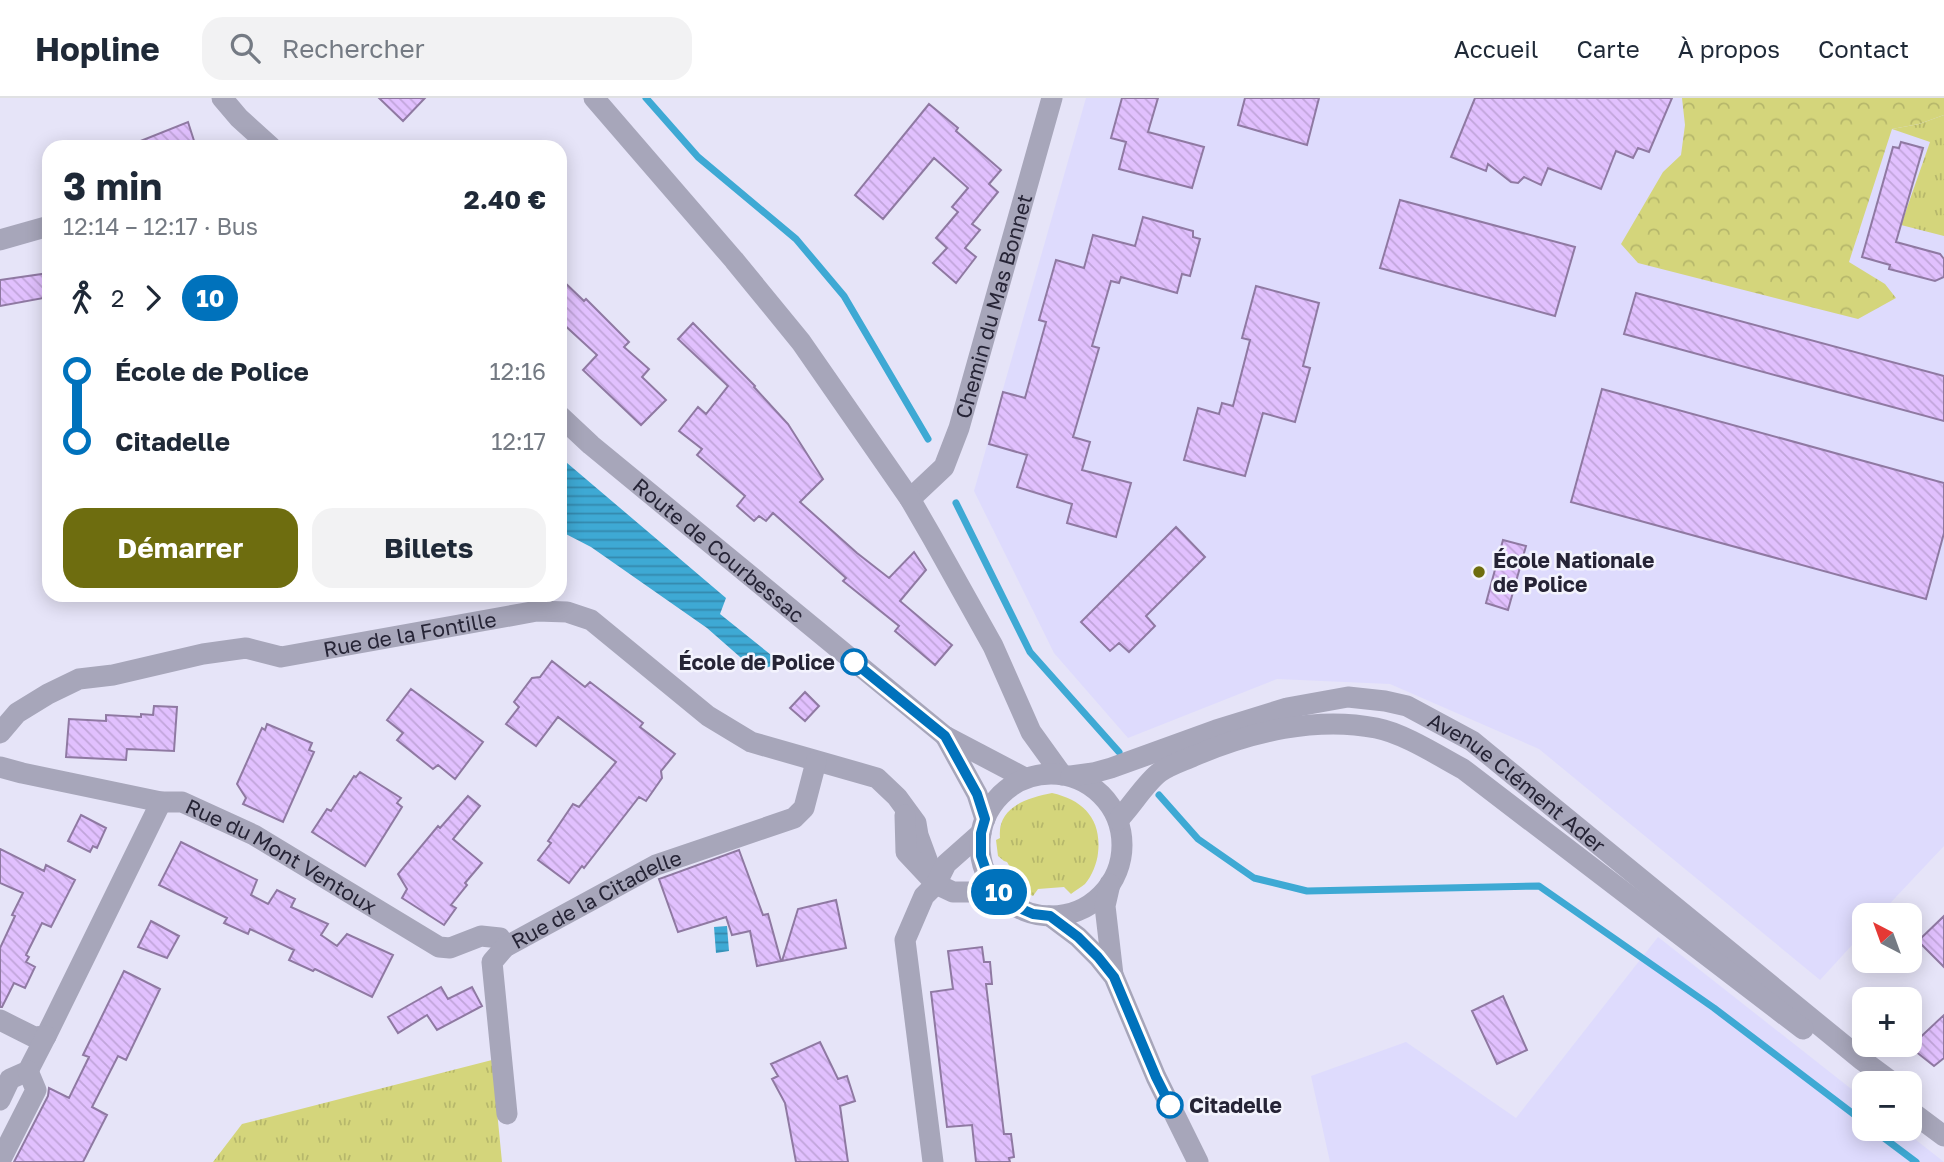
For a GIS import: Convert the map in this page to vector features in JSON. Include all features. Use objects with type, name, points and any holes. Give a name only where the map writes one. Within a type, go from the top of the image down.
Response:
[{"type":"street","points":[[222,98],[263,140]]},
{"type":"street","points":[[594,98],[802,342],[910,499],[993,646],[1031,732],[1067,775]]},
{"type":"street","name":"Chemin du Mas Bonnet","points":[[910,499],[944,467],[959,428],[1052,98]]},
{"type":"street","points":[[0,240],[42,228]]},
{"type":"street","name":"Route de Courbessac","points":[[567,423],[945,736],[1028,777]]},
{"type":"street","name":"Rue de la Fontille","points":[[0,733],[18,713],[79,679],[113,675],[203,654],[246,648],[281,657],[537,611],[567,612],[591,620],[708,716],[751,742],[877,778],[897,797],[905,810],[906,852],[936,884]]},
{"type":"street","name":"Avenue Clément Ader","points":[[1067,775],[1093,773],[1111,768],[1287,708],[1348,697],[1407,706],[1472,741],[1876,1071]]},
{"type":"street","name":"Avenue Clément Ader","points":[[1118,820],[1162,770],[1213,748],[1265,732],[1312,725],[1339,723],[1378,728],[1418,744],[1463,769],[1858,1071]]},
{"type":"street","points":[[1028,777],[1031,732]]},
{"type":"street","name":"Route de Courbessac","points":[[945,736],[977,794],[983,826]]},
{"type":"street","name":"Rue de la Citadelle","points":[[507,1114],[492,962],[505,947],[656,865],[794,818],[804,808],[816,762]]},
{"type":"street","name":"Rue du Mont Ventoux","points":[[0,766],[161,802],[182,802],[254,835],[439,947],[450,947],[481,936],[500,938],[505,947]]},
{"type":"street","points":[[933,1162],[905,940],[925,895],[936,884],[946,864],[983,826],[994,802],[1008,788],[1028,777],[1049,774],[1067,775],[1091,786],[1108,801],[1118,820],[1122,842],[1120,864],[1110,884],[1105,906],[1114,977],[1156,1077],[1198,1162]]},
{"type":"street","points":[[0,1100],[10,1079],[28,1071],[161,802]]},
{"type":"street","points":[[983,826],[981,856],[989,879],[1003,898]]},
{"type":"street","points":[[936,884],[953,892],[979,891],[1003,898],[1033,914],[1050,916],[1073,912],[1094,901],[1110,884]]},
{"type":"street","points":[[1050,916],[1078,937],[1114,977]]},
{"type":"street","points":[[0,1020],[34,1037],[46,1036]]},
{"type":"street","points":[[0,1161],[36,1090],[28,1071]]},
{"type":"street","points":[[1922,1106],[1944,1122]]},
{"type":"street","points":[[1922,1120],[1944,1136]]},
{"type":"shaded area","name":"École Nationale de Police","points":[[1086,98],[1944,98],[1944,846],[1890,903],[1852,903],[1852,945],[1820,980],[1539,749],[1390,684],[1277,679],[1128,738],[1054,653],[974,491]]},
{"type":"shaded area","points":[[1658,937],[1852,1090],[1852,1141],[1917,1141],[1944,1162],[1330,1162],[1311,1076],[1406,1042],[1516,1118]]},
{"type":"green space","points":[[1682,98],[1944,98],[1944,115],[1919,124],[1892,129],[1849,262],[1885,284],[1896,298],[1858,319],[1638,263],[1621,244],[1663,172],[1681,155],[1685,125]]},
{"type":"green space","points":[[1944,115],[1944,236],[1901,225],[1930,142],[1892,129],[1919,124]]},
{"type":"green space","points":[[1052,793],[1082,806],[1094,821],[1098,841],[1097,857],[1088,881],[1071,894],[1064,887],[1038,889],[1033,896],[1016,888],[1002,870],[1008,872],[1010,867],[998,856],[996,840],[1000,838],[1000,827],[1009,811],[1024,801]]},
{"type":"green space","points":[[492,1060],[502,1162],[213,1162],[242,1124]]},
{"type":"water","points":[[567,463],[726,598],[720,614],[781,663],[756,671],[707,628],[591,547],[567,535]]},
{"type":"water","points":[[727,926],[729,951],[716,953],[714,927]]},
{"type":"building","points":[[379,98],[425,98],[403,121]]},
{"type":"building","points":[[1122,98],[1158,98],[1148,132],[1204,147],[1192,188],[1119,169],[1126,142],[1111,138]]},
{"type":"building","points":[[1245,98],[1319,98],[1307,145],[1238,125]]},
{"type":"building","points":[[1475,98],[1672,98],[1649,152],[1638,148],[1633,158],[1616,151],[1601,189],[1548,168],[1541,185],[1524,177],[1518,183],[1511,182],[1488,164],[1486,171],[1451,157]]},
{"type":"building","points":[[929,104],[1001,170],[989,184],[998,192],[972,224],[980,230],[965,248],[976,257],[956,283],[933,263],[947,248],[936,238],[958,212],[952,207],[968,188],[934,158],[883,219],[855,195]]},
{"type":"building","points":[[188,122],[194,140],[143,140]]},
{"type":"building","points":[[1901,142],[1923,148],[1896,242],[1940,254],[1944,259],[1944,277],[1935,281],[1889,269],[1890,265],[1862,257],[1893,147],[1899,148]]},
{"type":"building","points":[[1400,200],[1575,247],[1555,316],[1380,268]]},
{"type":"building","points":[[1143,217],[1193,231],[1193,237],[1200,239],[1190,276],[1182,274],[1177,293],[1121,277],[1119,283],[1111,281],[1092,346],[1099,348],[1073,437],[1090,442],[1082,470],[1131,483],[1116,537],[1067,523],[1072,504],[1017,487],[1027,455],[989,444],[1003,392],[1025,398],[1046,322],[1039,320],[1056,260],[1084,268],[1093,235],[1135,246]]},
{"type":"building","points":[[42,274],[42,298],[0,306],[0,280]]},
{"type":"building","points":[[567,285],[584,301],[586,299],[629,342],[624,347],[649,369],[642,377],[666,400],[641,425],[583,370],[597,355],[567,327]]},
{"type":"building","points":[[1256,286],[1319,303],[1303,366],[1310,368],[1295,422],[1263,413],[1245,476],[1184,460],[1198,408],[1219,414],[1222,403],[1233,406],[1250,340],[1242,338]]},
{"type":"building","points":[[1636,293],[1944,376],[1944,421],[1624,334]]},
{"type":"building","points":[[693,323],[788,424],[823,479],[800,502],[889,578],[914,552],[926,570],[900,601],[952,645],[935,665],[895,631],[899,626],[843,581],[846,578],[773,513],[766,521],[759,516],[754,521],[737,506],[745,496],[697,455],[702,449],[679,431],[698,407],[706,414],[728,386],[678,339]]},
{"type":"building","points":[[1602,389],[1944,483],[1944,533],[1926,599],[1571,502]]},
{"type":"building","points":[[1176,527],[1205,557],[1146,616],[1155,626],[1129,652],[1119,643],[1110,651],[1081,622]]},
{"type":"building","points":[[1503,540],[1526,546],[1508,610],[1486,603]]},
{"type":"building","points":[[552,661],[585,687],[590,682],[643,723],[640,727],[675,754],[661,771],[662,778],[646,801],[639,797],[584,868],[582,866],[569,883],[538,860],[573,804],[579,807],[616,762],[558,717],[536,746],[506,724],[519,707],[514,702],[532,678],[540,677]]},
{"type":"building","points":[[411,689],[483,742],[455,779],[438,765],[433,769],[397,740],[403,733],[387,720]]},
{"type":"building","points":[[805,692],[819,706],[805,721],[790,708]]},
{"type":"building","points":[[154,706],[177,707],[174,751],[127,749],[126,760],[66,757],[69,719],[106,721],[106,715],[141,717],[141,714],[153,715]]},
{"type":"building","points":[[267,724],[312,743],[309,750],[314,752],[283,822],[243,804],[246,798],[237,784],[262,728],[265,730]]},
{"type":"building","points":[[360,772],[401,798],[397,803],[402,807],[365,866],[312,832],[327,809],[331,811],[354,776]]},
{"type":"building","points":[[468,796],[480,806],[453,839],[482,863],[451,905],[456,908],[444,925],[402,898],[407,889],[398,874],[438,826],[440,828]]},
{"type":"building","points":[[81,815],[106,828],[97,848],[93,846],[90,852],[68,841]]},
{"type":"building","points":[[181,842],[257,880],[251,895],[268,904],[277,890],[295,899],[291,907],[328,924],[321,935],[337,946],[347,934],[393,955],[372,997],[315,969],[313,971],[289,960],[294,950],[250,929],[248,934],[224,923],[227,918],[159,885]]},
{"type":"building","points":[[0,849],[44,871],[46,865],[75,880],[51,927],[42,923],[26,955],[29,957],[26,962],[35,967],[25,988],[14,983],[2,1007],[0,948],[23,893],[0,883]]},
{"type":"building","points":[[739,850],[763,915],[768,914],[781,961],[757,966],[750,931],[732,935],[726,917],[678,932],[659,879]]},
{"type":"building","points":[[836,900],[846,948],[782,961],[798,909]]},
{"type":"building","points":[[1944,916],[1944,967],[1922,945],[1922,937]]},
{"type":"building","points":[[151,921],[179,936],[167,958],[138,947]]},
{"type":"building","points":[[982,947],[984,962],[990,962],[992,984],[986,984],[1004,1134],[1011,1134],[1014,1157],[1009,1158],[1010,1162],[976,1162],[972,1125],[947,1127],[931,992],[953,989],[948,951]]},
{"type":"building","points":[[124,971],[160,989],[126,1060],[118,1056],[92,1107],[107,1115],[83,1162],[14,1162],[48,1096],[49,1088],[69,1098],[89,1057],[83,1055]]},
{"type":"building","points":[[441,987],[448,999],[472,987],[482,1006],[437,1030],[427,1015],[398,1033],[388,1017]]},
{"type":"building","points":[[1503,996],[1527,1050],[1497,1064],[1472,1011]]},
{"type":"building","points":[[1944,1015],[1944,1058],[1934,1066],[1922,1056],[1922,1036]]},
{"type":"building","points":[[820,1042],[838,1079],[847,1076],[855,1101],[840,1106],[848,1162],[796,1162],[785,1103],[772,1079],[778,1076],[771,1064]]},
{"type":"waterway","points":[[646,98],[698,157],[796,239],[844,296],[928,439]]},
{"type":"waterway","points":[[956,503],[1030,652],[1119,752]]},
{"type":"waterway","points":[[1159,795],[1198,839],[1254,878],[1307,891],[1539,886],[1714,1008],[1852,1113]]},
{"type":"waterway","points":[[1888,1141],[1916,1162]]},
{"type":"bus line","name":"10","points":[[854,662],[945,736],[977,794],[985,819],[981,833],[981,856],[989,879],[1003,898],[1033,914],[1050,916],[1078,937],[1098,957],[1114,977],[1170,1105]]},
{"type":"place","name":"École Nationale de Police","points":[[1479,572]]},
{"type":"place","name":"École de Police","points":[[854,662]]},
{"type":"place","name":"Citadelle","points":[[1170,1105]]}]
